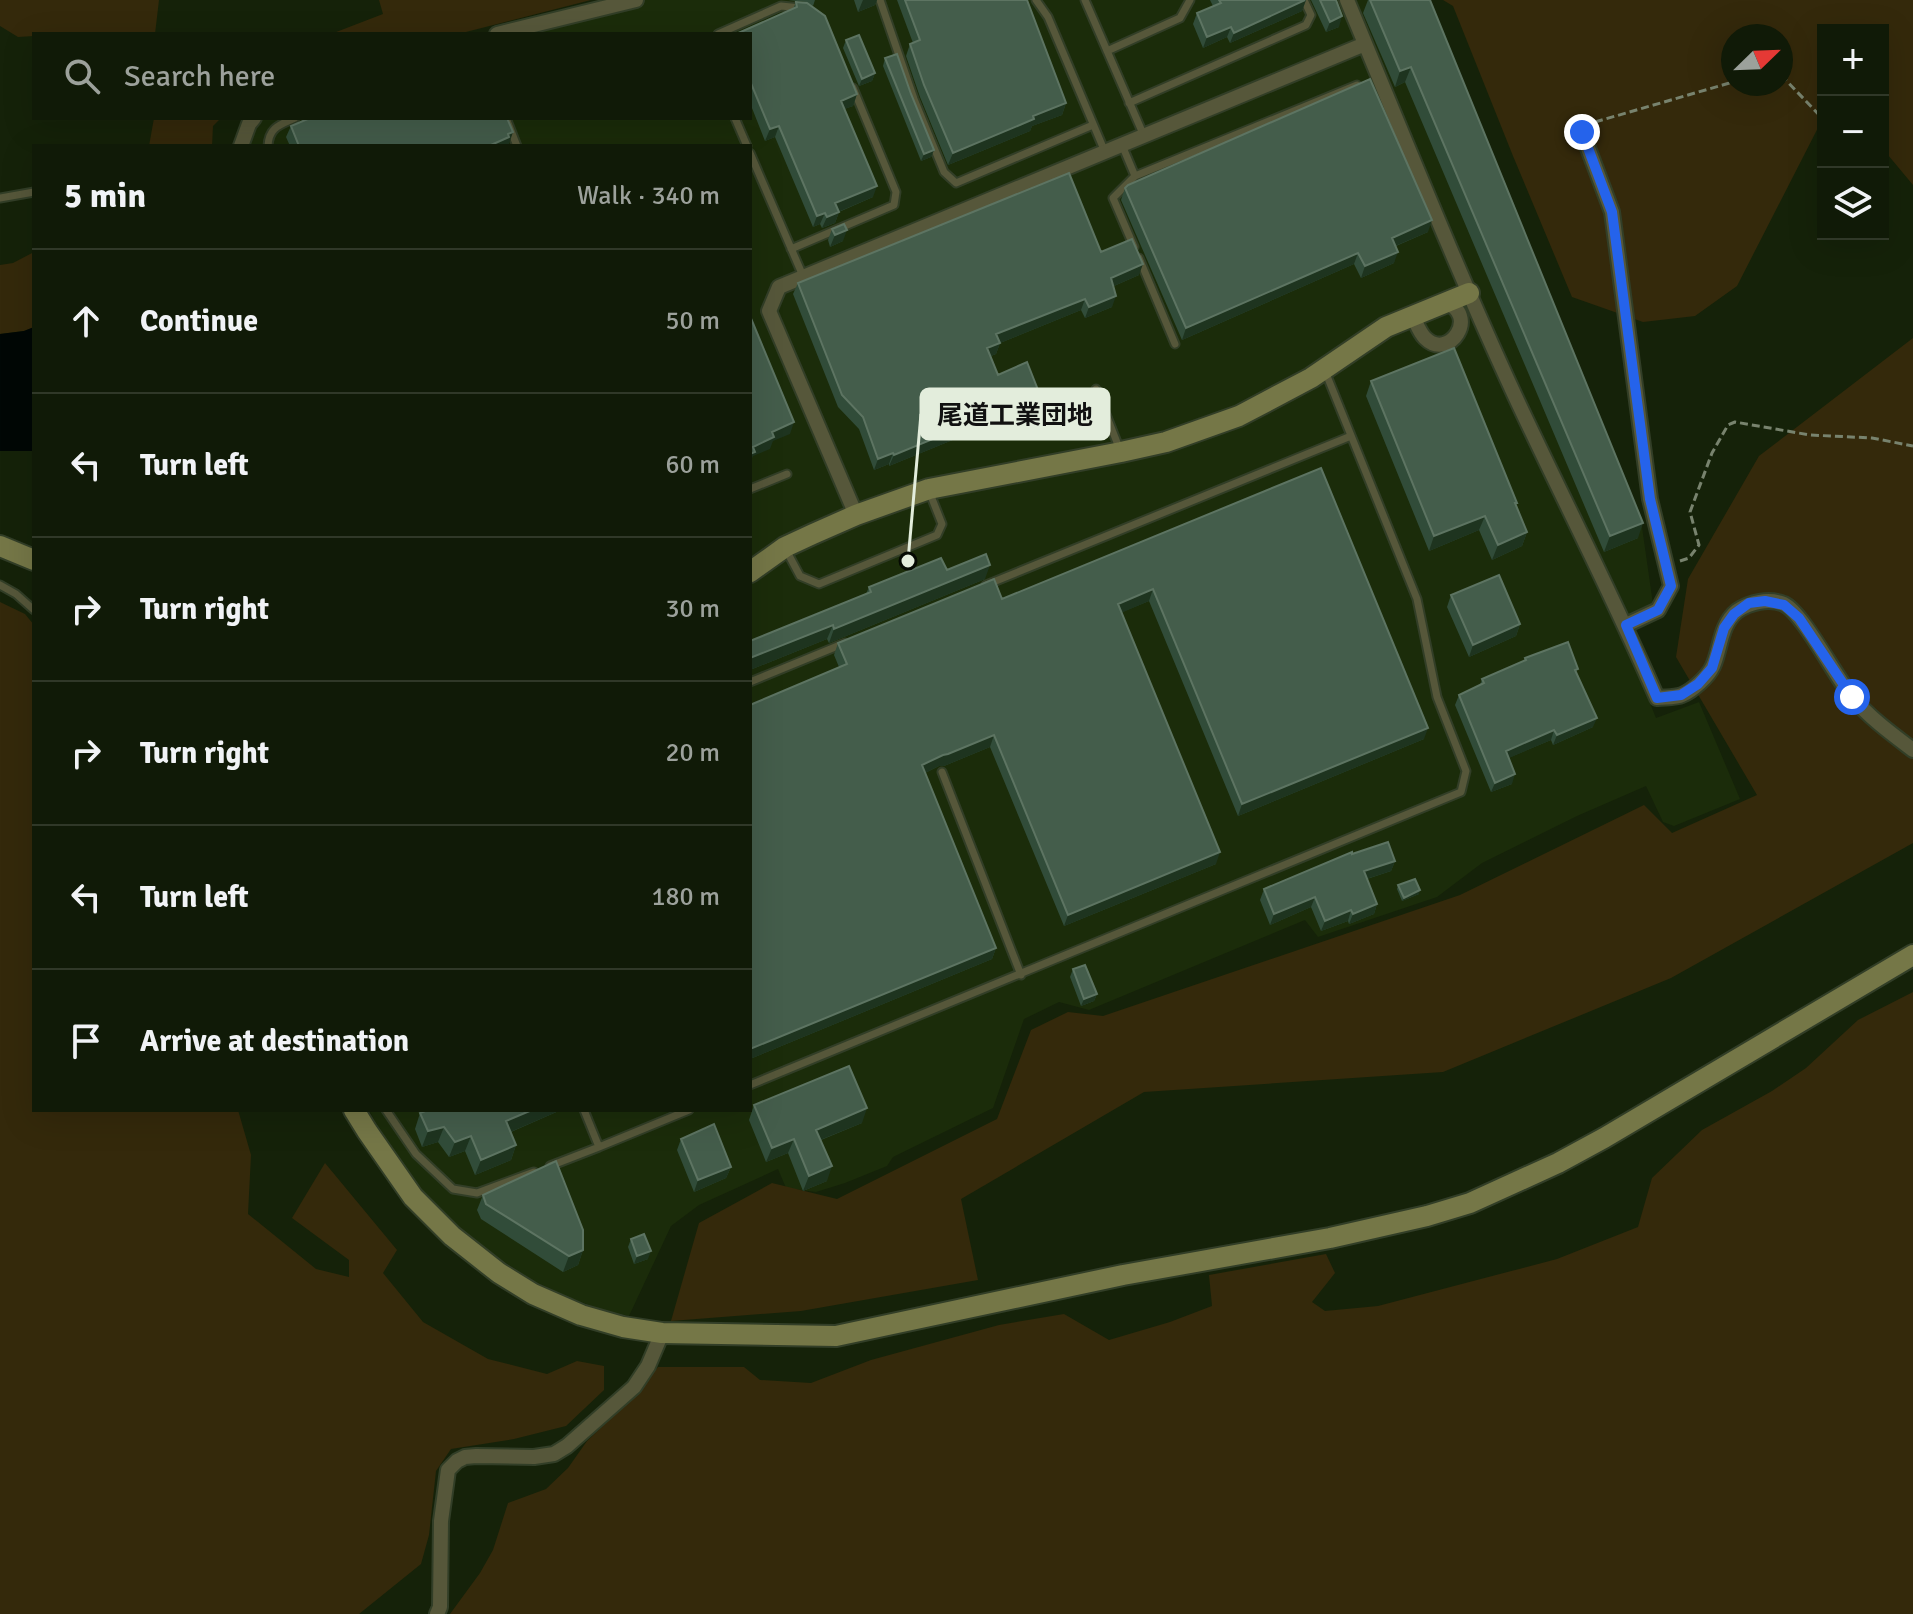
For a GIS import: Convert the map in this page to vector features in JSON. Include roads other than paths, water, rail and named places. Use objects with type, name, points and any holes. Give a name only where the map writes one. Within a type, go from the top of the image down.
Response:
[{"type":"street","points":[[505,32],[636,0]]},
{"type":"street","points":[[1347,0],[1515,397],[1626,625],[1657,698],[1681,695],[1698,684],[1712,668],[1724,628],[1734,614],[1749,603],[1765,601],[1784,605],[1799,618],[1852,697],[1883,728],[1913,750]]},
{"type":"street","points":[[856,515],[769,311],[779,287],[1365,44]]},
{"type":"street","points":[[242,144],[252,120]]},
{"type":"street","points":[[1582,132],[1612,212],[1650,499],[1671,586],[1658,610],[1626,625]]},
{"type":"street","points":[[752,571],[785,547],[856,515],[929,489],[1166,442],[1239,416],[1311,378],[1386,327],[1469,293]]},
{"type":"street","points":[[1412,315],[1426,339],[1436,344],[1450,342],[1459,332],[1461,318],[1455,309],[1444,302]]},
{"type":"street","points":[[0,546],[32,559]]},
{"type":"street","points":[[355,1112],[413,1197],[452,1236],[499,1273],[533,1294],[581,1315],[623,1327],[662,1333],[836,1336],[1123,1275],[1330,1238],[1470,1203],[1558,1163],[1604,1138],[1913,955]]},
{"type":"street","points":[[437,1614],[440,1607],[441,1521],[448,1470],[465,1457],[534,1457],[554,1454],[567,1446],[634,1387],[648,1366],[662,1333]]},
{"type":"lane","points":[[880,0],[914,99],[944,172],[956,183],[1093,125]]},
{"type":"lane","points":[[1036,0],[1048,17],[1105,152]]},
{"type":"lane","points":[[1085,0],[1144,136]]},
{"type":"lane","points":[[1107,51],[1180,18],[1190,0]]},
{"type":"lane","points":[[1129,103],[1306,25],[1311,15],[1304,0]]},
{"type":"lane","points":[[722,32],[781,6],[805,8]]},
{"type":"lane","points":[[791,249],[894,205],[896,192],[850,79]]},
{"type":"lane","points":[[1175,344],[1113,198],[1135,176],[1366,81]]},
{"type":"lane","points":[[268,144],[269,136],[277,126],[290,120]]},
{"type":"lane","points":[[507,120],[516,144]]},
{"type":"lane","points":[[736,120],[746,144]]},
{"type":"lane","points":[[1122,145],[1135,176]]},
{"type":"lane","points":[[752,158],[803,277]]},
{"type":"lane","points":[[0,198],[32,192]]},
{"type":"lane","points":[[752,1084],[1461,792],[1466,771],[1437,697],[1417,599],[1324,369]]},
{"type":"lane","points":[[1096,389],[1121,452]]},
{"type":"lane","points":[[984,586],[1351,436]]},
{"type":"lane","points":[[752,488],[787,474]]},
{"type":"lane","points":[[785,547],[800,576],[819,584],[937,535],[942,524],[929,489]]},
{"type":"lane","points":[[0,585],[32,608]]},
{"type":"lane","points":[[752,681],[853,640]]},
{"type":"lane","points":[[942,772],[1021,975]]},
{"type":"lane","points":[[387,1112],[416,1154],[453,1189],[477,1193],[684,1112]]},
{"type":"lane","points":[[585,1112],[599,1147]]},
{"type":"place","name":"尾道工業団地","points":[[908,561]]}]
